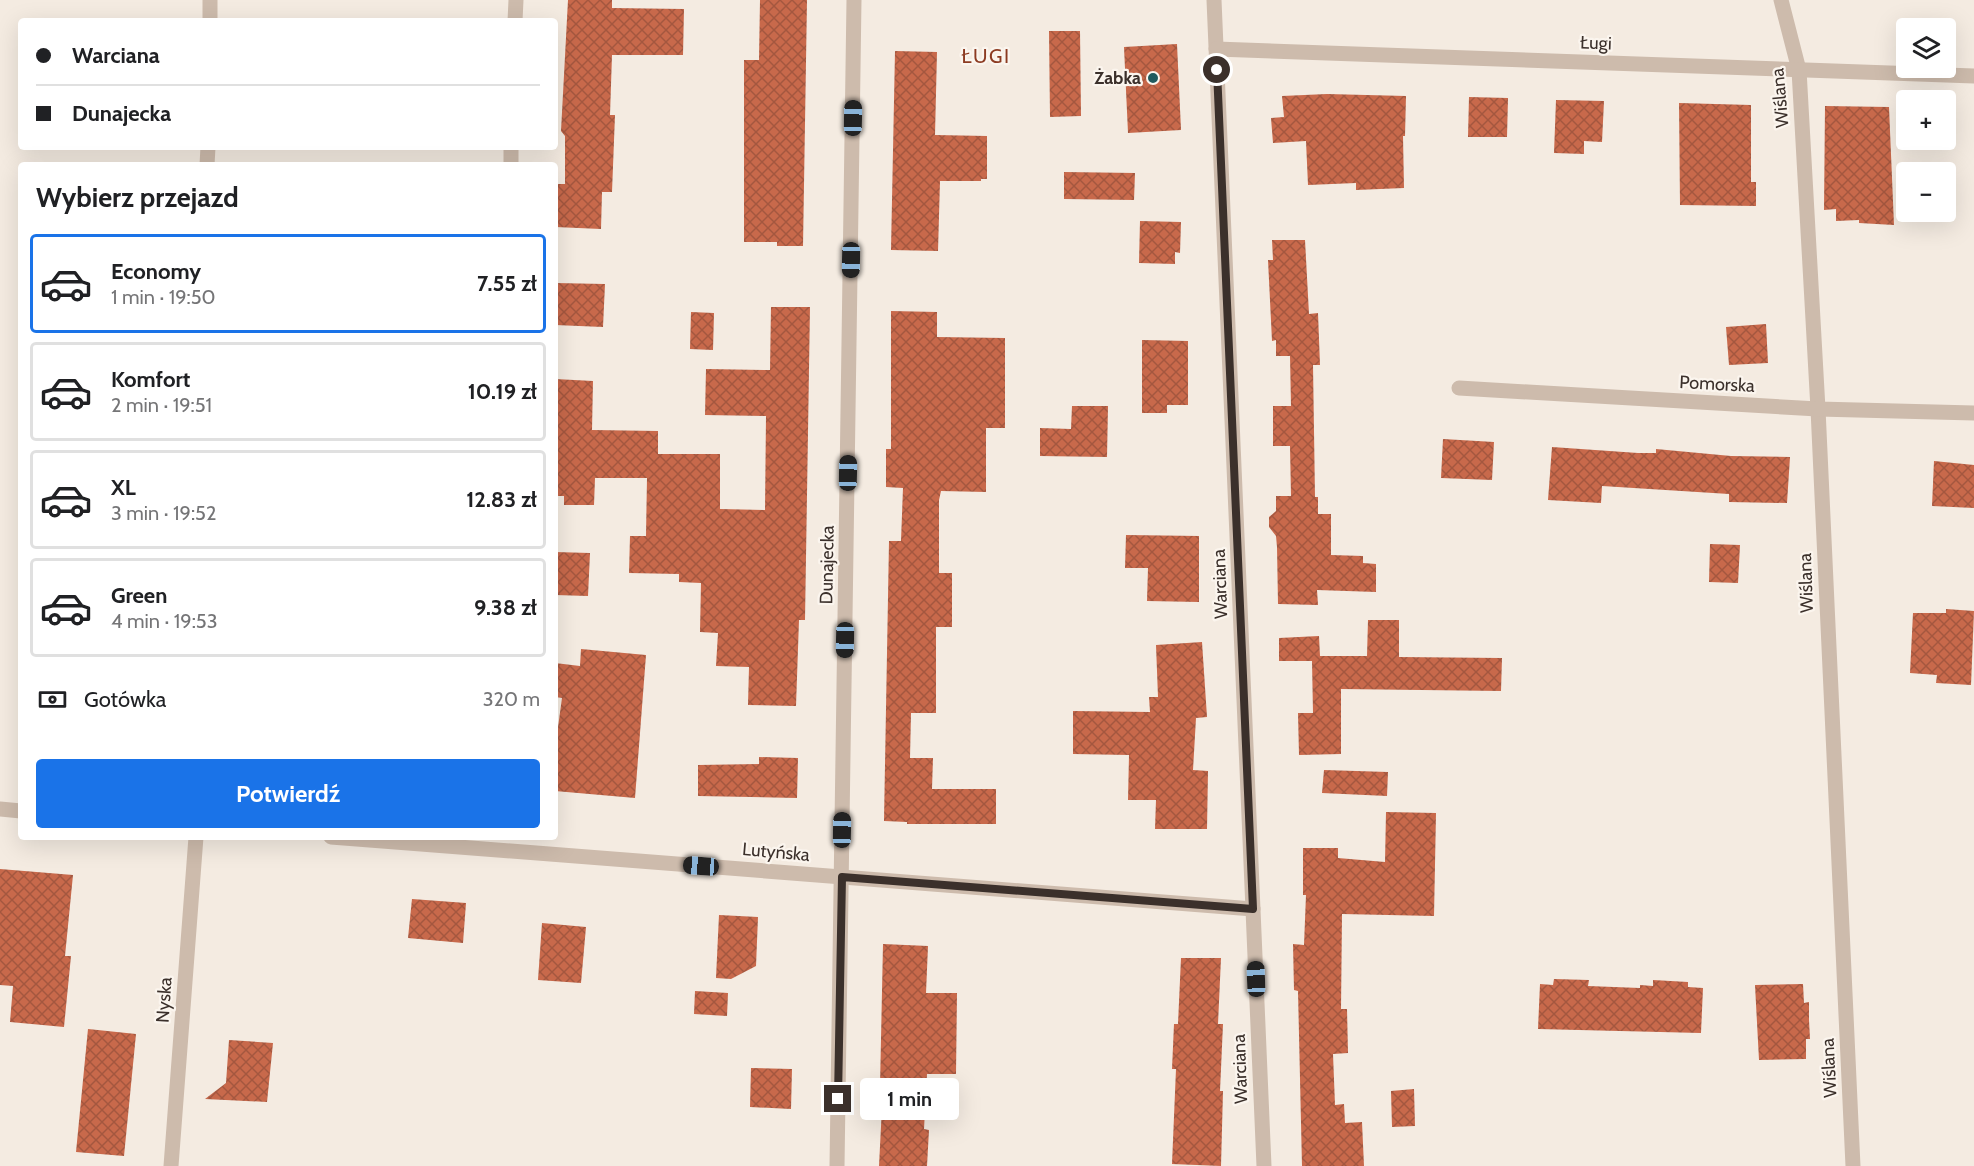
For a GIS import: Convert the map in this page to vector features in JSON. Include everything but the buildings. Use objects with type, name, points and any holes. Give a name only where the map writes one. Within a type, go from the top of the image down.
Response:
[{"type":"street","points":[[210,0],[210,18]]},
{"type":"street","points":[[515,18],[516,0]]},
{"type":"street","name":"Dunajecka","points":[[837,1166],[855,0]]},
{"type":"street","name":"Warciana","points":[[1214,0],[1264,1166]]},
{"type":"street","name":"Wiślana","points":[[1781,0],[1799,70],[1818,409],[1853,1166]]},
{"type":"street","name":"Ługi","points":[[1216,49],[1974,76]]},
{"type":"street","name":"Pomorska","points":[[1459,388],[1818,409],[1974,413]]},
{"type":"street","points":[[0,809],[18,811]]},
{"type":"street","name":"Nyska","points":[[171,1166],[196,840]]},
{"type":"street","name":"Lutyńska","points":[[410,840],[490,843],[842,877],[1253,909]]},
{"type":"place","name":"Żabka","points":[[1153,78]]},
{"type":"district","name":"ŁUGI","points":[[986,56]]},
{"type":"route","points":[[838,1099],[842,877],[1253,909],[1217,70]]}]
